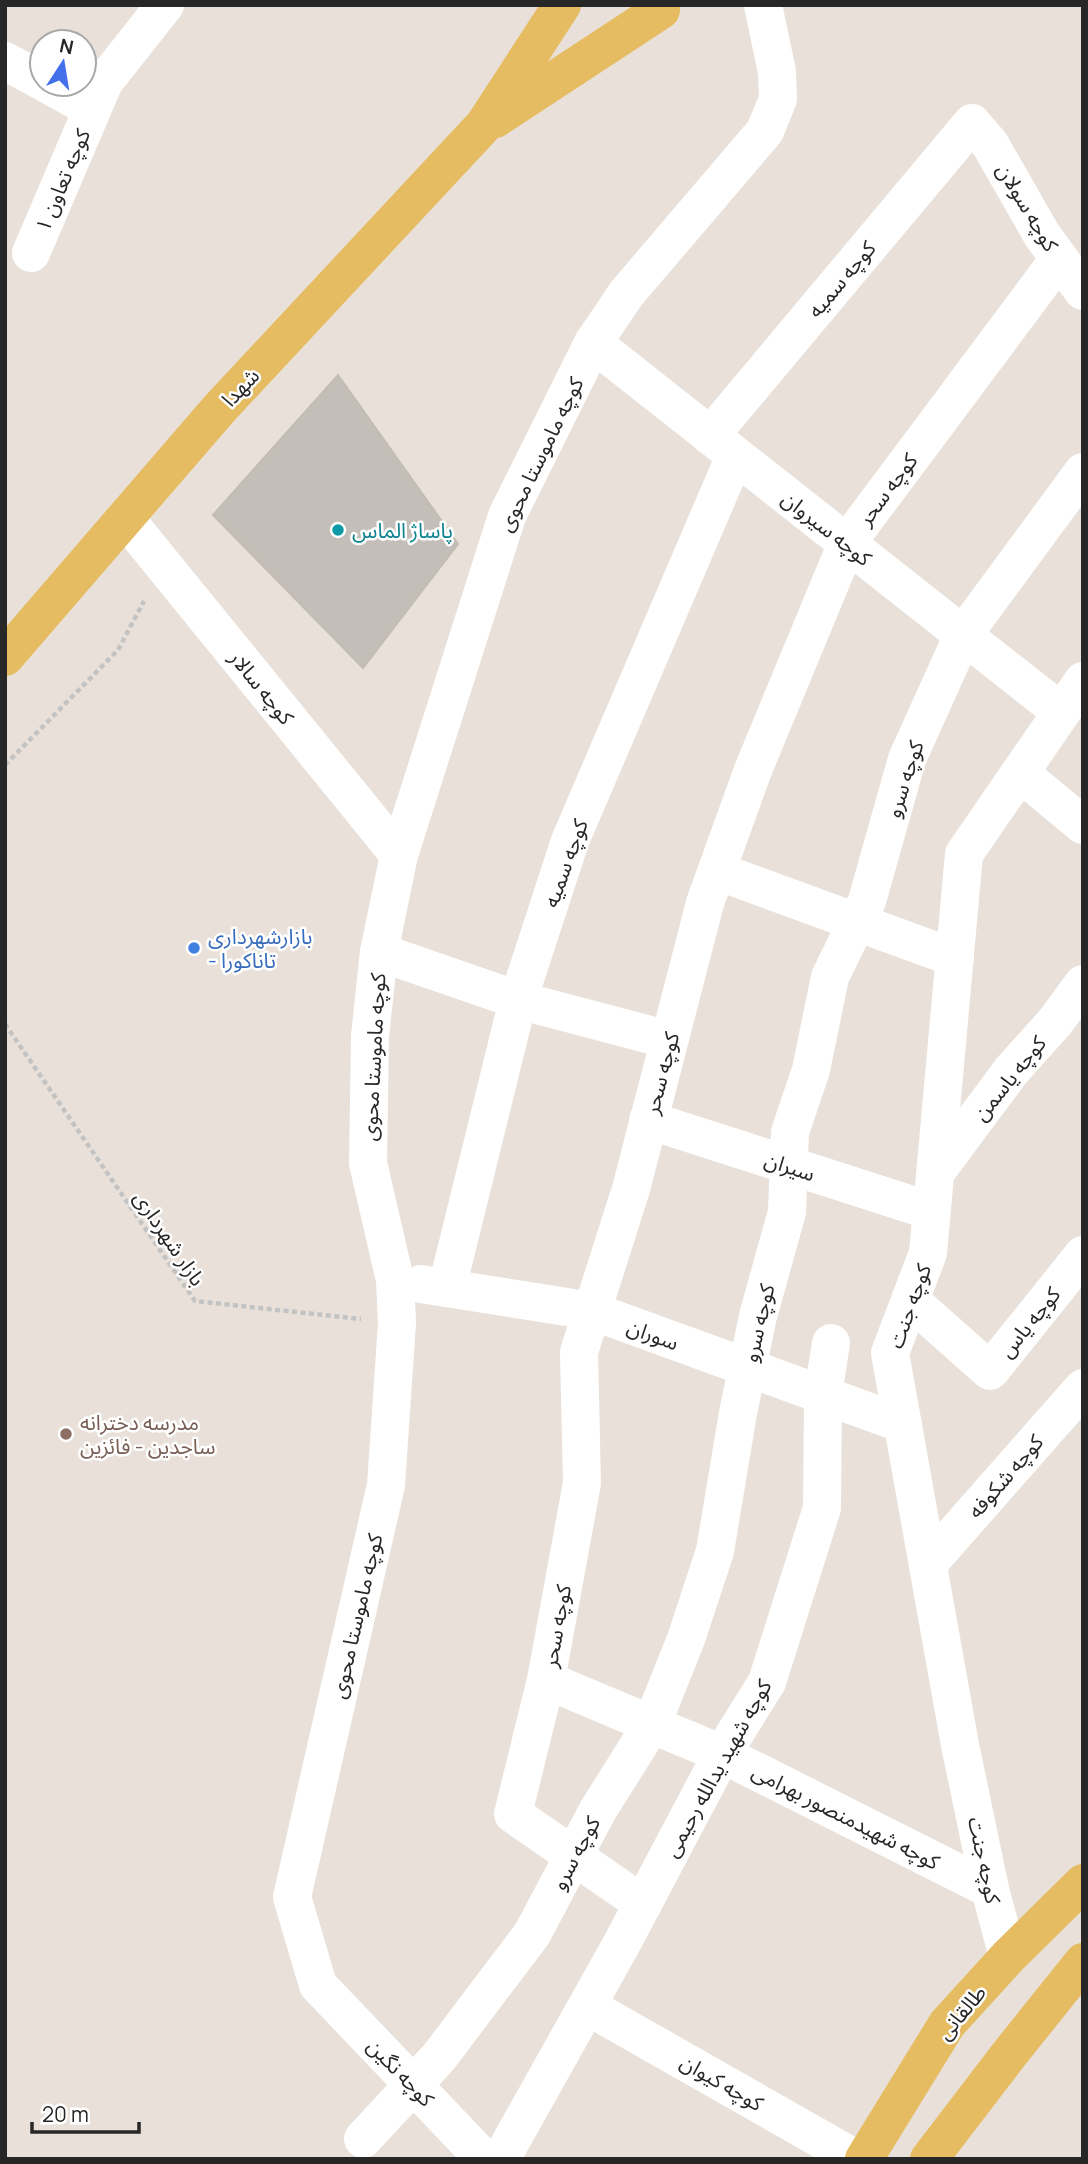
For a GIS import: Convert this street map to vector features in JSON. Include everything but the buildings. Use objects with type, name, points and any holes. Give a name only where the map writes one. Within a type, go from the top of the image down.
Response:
[{"type":"main road","points":[[484,125],[562,5]]},
{"type":"main road","points":[[614,5],[643,11],[668,7]]},
{"type":"main road","points":[[484,125],[668,7]]},
{"type":"main road","name":"شهدا","points":[[5,657],[220,408],[484,125]]},
{"type":"main road","name":"طالقانی","points":[[864,2159],[947,2024],[1008,1957],[1083,1883]]},
{"type":"main road","points":[[929,2159],[1083,1962]]},
{"type":"street","name":"کوچه تعاون ۱","points":[[30,253],[104,82],[165,5]]},
{"type":"street","name":"کوچه ماموستا محوی","points":[[318,1985],[292,1897],[386,1485],[397,1323],[395,1280],[368,1163],[370,1036],[379,951],[399,855],[507,516],[593,343],[626,294],[765,131],[778,99],[777,72],[763,5]]},
{"type":"street","points":[[5,61],[28,73]]},
{"type":"street","points":[[72,98],[92,109]]},
{"type":"street","name":"کوچه سولان","points":[[972,122],[990,144],[1042,235],[1083,291]]},
{"type":"street","name":"کوچه سمیه","points":[[447,1288],[518,1000],[570,841],[723,446],[972,122]]},
{"type":"street","name":"کوچه سحر","points":[[643,1903],[513,1814],[546,1680],[582,1483],[579,1352],[631,1189],[705,903],[753,770],[846,543],[1059,259]]},
{"type":"street","name":"کوچه سیروان","points":[[593,343],[1061,712]]},
{"type":"street","name":"کوچه سرو","points":[[363,2139],[439,2057],[532,1934],[598,1810],[652,1724],[686,1639],[715,1551],[747,1367],[787,1212],[790,1132],[811,1070],[830,977],[867,901],[907,759],[963,635],[1083,472]]},
{"type":"street","name":"کوچه سالار","points":[[125,518],[399,855]]},
{"type":"street","name":"کوچه جنت","points":[[1008,1957],[990,1889],[960,1745],[890,1353],[928,1252],[964,854],[1083,681]]},
{"type":"street","points":[[1020,773],[1083,825]]},
{"type":"street","points":[[717,871],[955,958]]},
{"type":"street","points":[[379,951],[518,1000],[669,1040]]},
{"type":"street","name":"کوچه یاسمن","points":[[935,1173],[1010,1071],[1055,1023],[1083,984]]},
{"type":"street","name":"سیران","points":[[648,1120],[932,1212]]},
{"type":"street","name":"کوچه یاس","points":[[910,1300],[990,1371],[1083,1255]]},
{"type":"street","name":"سوران","points":[[395,1280],[592,1311],[903,1423]]},
{"type":"street","name":"کوچه شهید یدالله رحیمی","points":[[501,2159],[587,2006],[722,1754],[767,1682],[822,1508],[823,1394],[831,1343]]},
{"type":"street","name":"کوچه شکوفه","points":[[928,1564],[1083,1388]]},
{"type":"street","name":"کوچه شهیدمنصور بهرامی","points":[[546,1680],[722,1754],[990,1889]]},
{"type":"street","name":"کوچه نگین","points":[[318,1985],[484,2159]]},
{"type":"street","name":"کوچه کیوان","points":[[587,2006],[856,2159]]},
{"type":"path","points":[[5,765],[118,650],[144,600]]},
{"type":"path","name":"بازار شهرداری","points":[[5,1024],[195,1301],[397,1323]]},
{"type":"place","name":"پاساژ الماس","points":[[338,530]]},
{"type":"place","name":"بازارشهرداری - تاناکورا","points":[[194,948]]},
{"type":"place","name":"مدرسه دخترانه ساجدین - فائزین","points":[[66,1434]]}]
